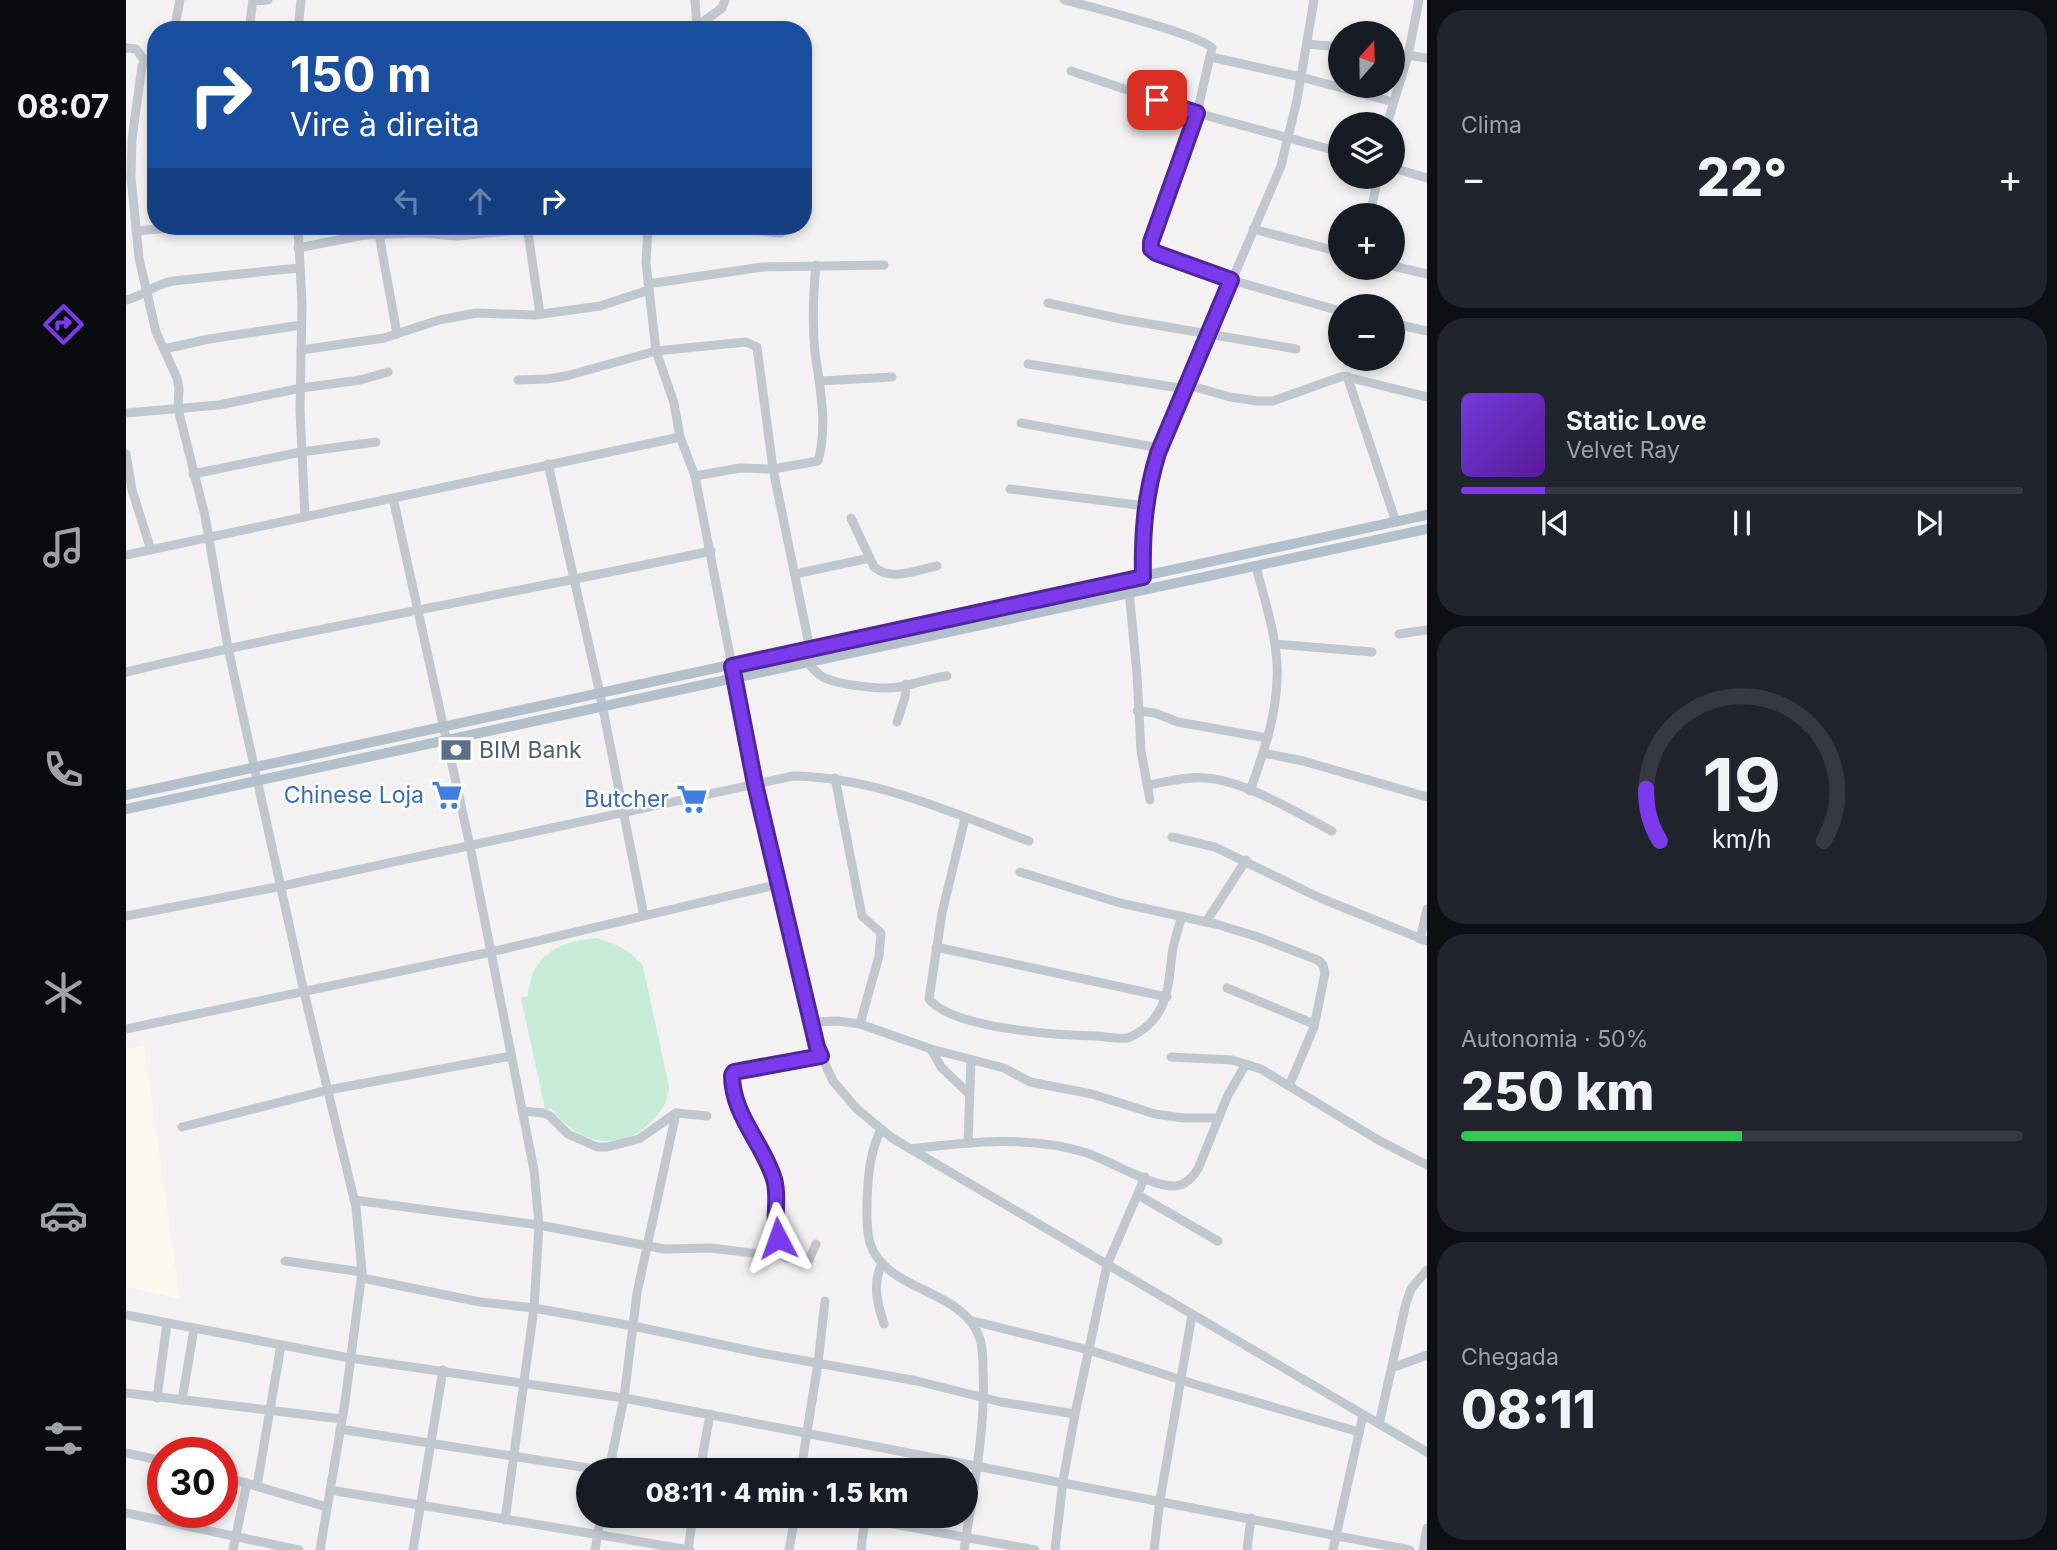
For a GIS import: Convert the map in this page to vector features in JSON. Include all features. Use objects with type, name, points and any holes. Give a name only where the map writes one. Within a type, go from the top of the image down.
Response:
[{"type":"main road","points":[[126,808],[601,706],[810,649],[1427,515]]},
{"type":"main road","points":[[126,795],[600,694],[733,671],[807,662],[1427,529]]},
{"type":"main road","points":[[889,632],[892,644]]},
{"type":"main road","points":[[160,788],[163,800]]},
{"type":"street","points":[[176,21],[180,0]]},
{"type":"street","points":[[250,21],[253,0],[268,0]]},
{"type":"street","points":[[299,21],[301,0]]},
{"type":"street","points":[[695,0],[696,21]]},
{"type":"street","points":[[706,21],[722,8],[725,0]]},
{"type":"street","points":[[1064,0],[1207,43],[1212,48],[1197,113],[1151,242],[1151,249],[1231,280],[1328,308]]},
{"type":"street","points":[[1146,590],[1143,577],[1145,506],[1160,448],[1281,166],[1301,77],[1314,0]]},
{"type":"street","points":[[1391,112],[1408,55],[1419,0]]},
{"type":"street","points":[[1307,44],[1328,46]]},
{"type":"street","points":[[126,48],[136,49],[145,61],[142,66],[132,139],[129,191],[146,291],[156,332],[177,378],[178,409],[205,516],[228,648],[304,992],[354,1200],[362,1275],[320,1550]]},
{"type":"street","points":[[1405,55],[1427,58]]},
{"type":"street","points":[[1211,57],[1394,102]]},
{"type":"street","points":[[1071,71],[1197,113],[1328,148]]},
{"type":"street","points":[[1405,172],[1427,178]]},
{"type":"street","points":[[1253,229],[1328,249]]},
{"type":"street","points":[[136,231],[147,230]]},
{"type":"street","points":[[298,235],[301,452],[305,517]]},
{"type":"street","points":[[298,248],[348,235]]},
{"type":"street","points":[[379,235],[397,334]]},
{"type":"street","points":[[446,235],[467,235]]},
{"type":"street","points":[[529,235],[540,314]]},
{"type":"street","points":[[648,235],[646,263],[656,351],[674,403],[680,437],[695,476],[755,784],[811,1022],[821,1056],[833,1081],[857,1109],[910,1149],[1427,1452]]},
{"type":"street","points":[[126,243],[137,241]]},
{"type":"street","points":[[695,476],[740,468],[773,469],[818,461],[821,429],[820,382],[813,319],[816,265]]},
{"type":"street","points":[[301,350],[397,334],[439,320],[476,313],[540,314],[600,306],[648,287],[762,267],[884,265]]},
{"type":"street","points":[[126,300],[160,283],[299,268]]},
{"type":"street","points":[[1405,269],[1427,274]]},
{"type":"street","points":[[1048,303],[1121,319],[1296,349]]},
{"type":"street","points":[[164,349],[301,325]]},
{"type":"street","points":[[1405,326],[1427,331]]},
{"type":"street","points":[[518,380],[566,376],[656,351],[753,343],[757,347],[773,469],[810,649]]},
{"type":"street","points":[[1028,364],[1187,387],[1257,401],[1273,401],[1332,378],[1347,376],[1427,397]]},
{"type":"street","points":[[126,413],[219,405],[301,388],[360,380],[388,372]]},
{"type":"street","points":[[1347,376],[1396,522]]},
{"type":"street","points":[[820,382],[892,377]]},
{"type":"street","points":[[1021,423],[1160,448]]},
{"type":"street","points":[[126,555],[680,437]]},
{"type":"street","points":[[193,474],[301,452],[376,442]]},
{"type":"street","points":[[126,454],[129,491],[151,550]]},
{"type":"street","points":[[548,464],[600,694],[644,916]]},
{"type":"street","points":[[1010,489],[1145,506]]},
{"type":"street","points":[[393,498],[470,846],[534,1170],[539,1225],[534,1308],[505,1520]]},
{"type":"street","points":[[851,518],[874,567],[890,575],[936,566]]},
{"type":"street","points":[[126,672],[228,648],[573,581],[711,551]]},
{"type":"street","points":[[795,574],[870,558]]},
{"type":"street","points":[[1250,791],[1275,710],[1278,677],[1275,644],[1256,566]]},
{"type":"street","points":[[1128,580],[1137,674],[1140,751],[1150,800]]},
{"type":"street","points":[[1399,634],[1427,630]]},
{"type":"street","points":[[1275,644],[1372,652]]},
{"type":"street","points":[[807,662],[822,677],[877,687],[898,687],[947,676]]},
{"type":"street","points":[[897,722],[906,684]]},
{"type":"street","points":[[1137,711],[1155,713],[1178,722],[1268,738]]},
{"type":"street","points":[[1263,753],[1303,761],[1427,797]]},
{"type":"street","points":[[126,916],[282,887],[793,776],[835,778],[906,795],[1029,841]]},
{"type":"street","points":[[1147,785],[1197,777],[1210,778],[1250,791],[1332,831]]},
{"type":"street","points":[[835,778],[862,916],[881,933],[879,956],[860,1024]]},
{"type":"street","points":[[965,818],[936,947],[929,999],[931,1003],[951,1013],[1012,1030],[1128,1038],[1138,1034],[1159,1012],[1167,996],[1172,952],[1182,916]]},
{"type":"street","points":[[1172,837],[1215,847],[1320,898],[1424,940],[1427,909]]},
{"type":"street","points":[[1206,922],[1246,860]]},
{"type":"street","points":[[1020,872],[1109,900],[1258,937],[1318,960],[1325,973],[1314,1024],[1306,1051],[1289,1086]]},
{"type":"street","points":[[126,1029],[491,952],[779,884]]},
{"type":"street","points":[[936,947],[1167,996]]},
{"type":"street","points":[[1227,988],[1314,1024]]},
{"type":"street","points":[[811,1022],[838,1021],[860,1024],[932,1049],[1004,1068],[1031,1082],[1092,1094],[1155,1114],[1183,1118],[1219,1118]]},
{"type":"street","points":[[932,1049],[941,1067],[969,1094]]},
{"type":"street","points":[[183,1127],[328,1090],[511,1056]]},
{"type":"street","points":[[354,1200],[539,1225],[676,1250],[711,1248],[768,1255],[776,1252],[779,1245],[775,1229],[777,1192],[774,1178],[742,1117],[732,1075],[734,1072],[821,1056]]},
{"type":"street","points":[[1171,1057],[1232,1060],[1261,1069],[1427,1165]]},
{"type":"street","points":[[968,1143],[971,1060]]},
{"type":"street","points":[[910,1149],[1025,1140],[1086,1153],[1173,1186],[1192,1179],[1198,1169],[1228,1095],[1246,1064]]},
{"type":"street","points":[[522,1111],[544,1113],[568,1134],[597,1147],[639,1139],[676,1113],[707,1116]]},
{"type":"street","points":[[612,1458],[624,1398],[646,1245],[676,1113]]},
{"type":"street","points":[[881,1129],[869,1165],[867,1223],[870,1244],[882,1263],[899,1276],[955,1307],[969,1320],[980,1339],[984,1398],[978,1458]]},
{"type":"street","points":[[1055,1550],[1063,1481],[1075,1415],[1107,1265],[1144,1177]]},
{"type":"street","points":[[1138,1195],[1218,1241]]},
{"type":"street","points":[[776,1252],[786,1258],[809,1260],[816,1244]]},
{"type":"street","points":[[285,1261],[362,1275],[480,1302],[534,1308],[917,1381],[984,1398],[1075,1415]]},
{"type":"street","points":[[882,1263],[876,1284],[876,1299],[884,1324]]},
{"type":"street","points":[[1379,1424],[1406,1303],[1412,1289],[1427,1270]]},
{"type":"street","points":[[803,1458],[825,1301]]},
{"type":"street","points":[[126,1315],[350,1358],[624,1398],[941,1458]]},
{"type":"street","points":[[1154,1550],[1179,1379],[1192,1315]]},
{"type":"street","points":[[969,1320],[1089,1350],[1359,1432]]},
{"type":"street","points":[[157,1398],[167,1323]]},
{"type":"street","points":[[182,1400],[194,1329]]},
{"type":"street","points":[[257,1486],[281,1345]]},
{"type":"street","points":[[1392,1368],[1427,1355]]},
{"type":"street","points":[[413,1550],[443,1370]]},
{"type":"street","points":[[126,1393],[271,1410],[431,1443],[576,1466]]},
{"type":"street","points":[[702,1458],[710,1414]]},
{"type":"street","points":[[1333,1550],[1363,1415]]},
{"type":"street","points":[[126,1453],[147,1458]]},
{"type":"street","points":[[978,1465],[1410,1550]]},
{"type":"street","points":[[238,1480],[327,1507]]},
{"type":"street","points":[[233,1550],[247,1483]]},
{"type":"street","points":[[330,1490],[689,1550],[692,1528]]},
{"type":"street","points":[[126,1513],[299,1550]]},
{"type":"street","points":[[1247,1550],[1251,1518]]},
{"type":"street","points":[[595,1550],[599,1528]]},
{"type":"street","points":[[789,1550],[792,1528]]},
{"type":"street","points":[[861,1550],[864,1528]]},
{"type":"street","points":[[921,1528],[1035,1550]]},
{"type":"street","points":[[964,1550],[967,1528]]},
{"type":"street","points":[[1423,1550],[1427,1528]]},
{"type":"shaded area","points":[[144,1045],[180,1299],[126,1287],[126,1049]]},
{"type":"green space","points":[[597,938],[623,948],[643,966],[669,1087],[663,1107],[649,1124],[623,1139],[610,1141],[584,1136],[561,1120],[551,1108],[545,1109],[521,998],[528,996],[535,970],[550,952],[571,942]]},
{"type":"place","name":"BIM Bank","points":[[456,750]]},
{"type":"place","name":"Chinese Loja","points":[[447,795]]},
{"type":"place","name":"Butcher","points":[[692,799]]},
{"type":"route","points":[[778,1238],[774,1218],[777,1192],[774,1178],[742,1117],[732,1075],[734,1072],[821,1056],[755,784],[732,666],[1143,577],[1144,517],[1152,472],[1167,430],[1231,280],[1151,249],[1151,242],[1197,113],[1157,100]]}]
